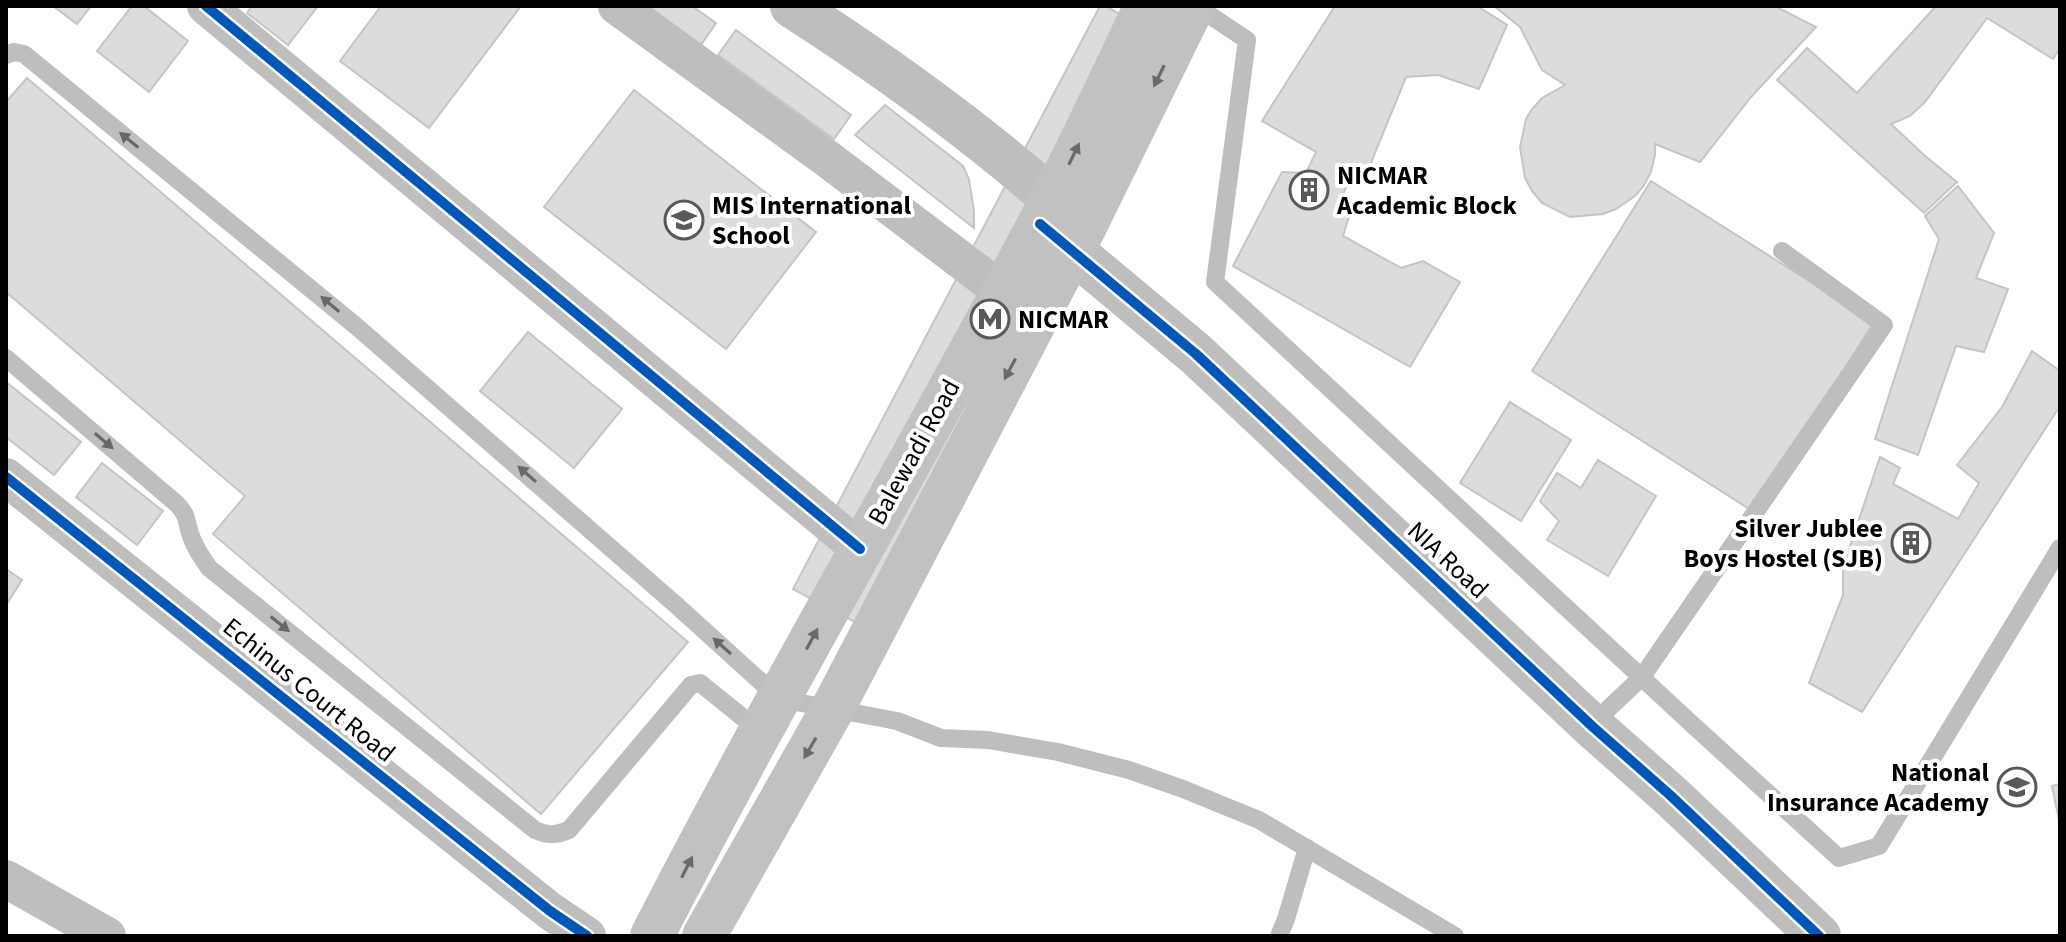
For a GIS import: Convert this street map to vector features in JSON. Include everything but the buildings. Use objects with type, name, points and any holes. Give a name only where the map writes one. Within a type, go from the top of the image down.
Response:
[{"type":"main road","name":"Balewadi Road","points":[[704,936],[832,710],[1062,225],[1146,6]]},
{"type":"main road","name":"Balewadi Road","points":[[652,936],[711,819],[1003,292],[1062,225],[1195,6]]},
{"type":"street","points":[[617,6],[829,160],[1003,292]]},
{"type":"street","name":"NIA Road","points":[[792,6],[866,53],[992,146],[1062,225],[1196,354],[1819,936]]},
{"type":"street","points":[[224,12],[860,549]]},
{"type":"street","name":"Echinus Court Road","points":[[6,477],[550,911],[587,936]]},
{"type":"street","points":[[6,879],[107,936]]},
{"type":"lane","points":[[1195,6],[1247,40],[1215,282],[1839,858],[1879,846],[2060,548]]},
{"type":"lane","points":[[6,55],[14,52],[24,54],[356,326],[675,604],[770,715]]},
{"type":"lane","points":[[1593,727],[1642,677],[1884,325],[1782,251]]},
{"type":"lane","points":[[6,358],[177,504],[187,516],[196,550],[209,568],[535,830],[547,835],[569,830],[691,685],[700,683],[770,715],[832,710],[897,721],[941,738],[988,740],[1058,752],[1129,770],[1259,820],[1455,936]]},
{"type":"lane","points":[[1279,936],[1307,848]]},
{"type":"cycle path","points":[[206,6],[860,549]]},
{"type":"cycle path","points":[[1040,224],[1196,354],[1819,936]]},
{"type":"cycle path","points":[[6,477],[550,911],[587,936]]},
{"type":"place","name":"NICMAR Academic Block","points":[[1309,190]]},
{"type":"place","name":"MIS International School","points":[[684,220]]},
{"type":"place","name":"NICMAR","points":[[990,319]]},
{"type":"place","name":"Silver Jublee Boys Hostel (SJB)","points":[[1911,543]]},
{"type":"place","name":"National Insurance Academy","points":[[2017,787]]}]
